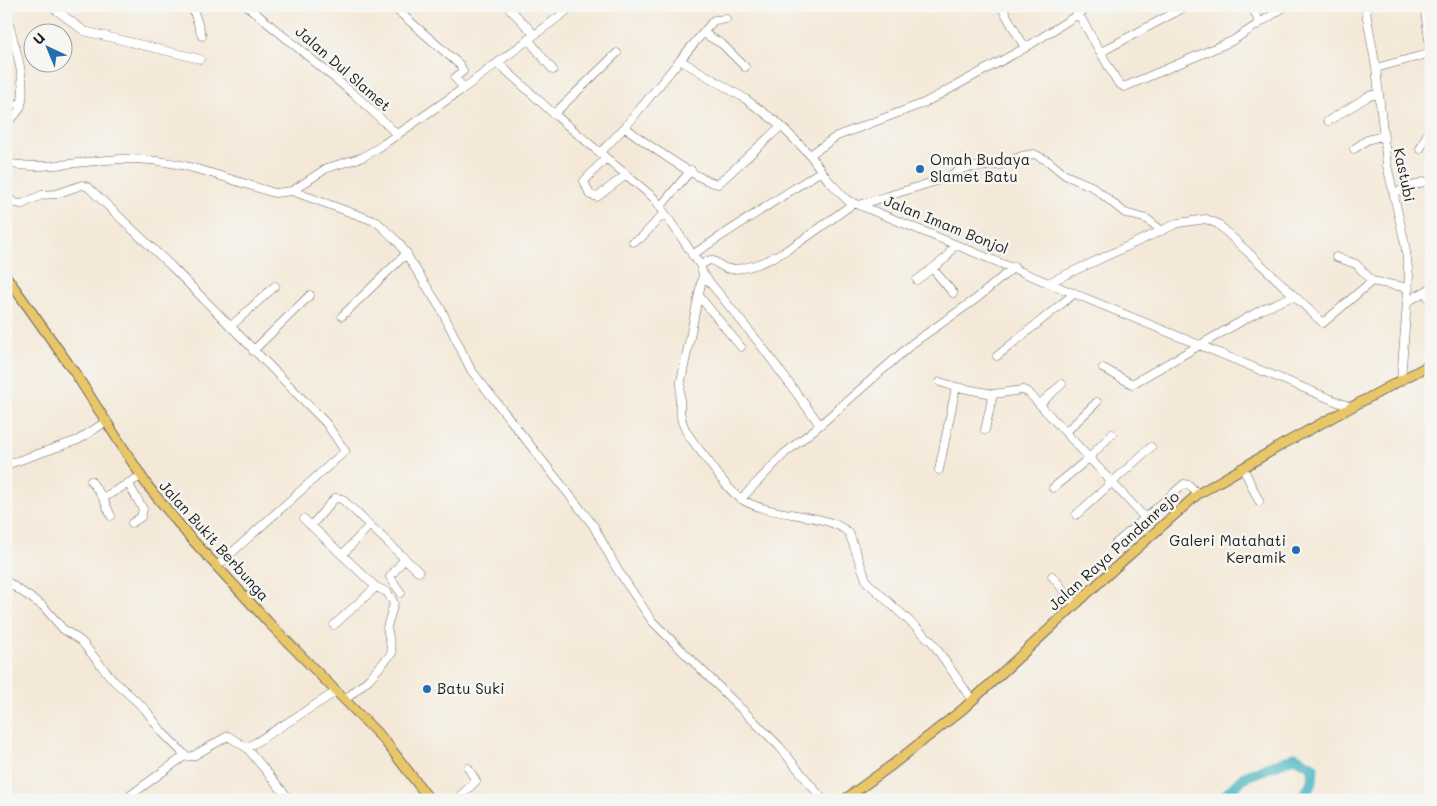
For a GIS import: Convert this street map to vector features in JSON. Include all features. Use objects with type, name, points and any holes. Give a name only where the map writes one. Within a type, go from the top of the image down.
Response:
[{"type":"main road","name":"Jalan Bukit Berbunga","points":[[6,276],[59,349],[141,476],[187,534],[269,623],[346,699],[385,741],[430,800]]},
{"type":"main road","name":"Jalan Raya Pandanrejo","points":[[844,800],[960,711],[1075,604],[1198,494],[1350,407],[1431,364]]},
{"type":"street","points":[[52,6],[84,31],[200,59]]},
{"type":"street","points":[[192,6],[202,36]]},
{"type":"street","name":"Jalan Dul Slamet","points":[[247,6],[355,95],[398,134]]},
{"type":"street","points":[[388,6],[397,10],[460,65],[463,70],[456,77],[461,85]]},
{"type":"street","points":[[507,6],[530,32],[553,70]]},
{"type":"street","points":[[6,163],[43,166],[124,159],[164,160],[275,193],[292,191],[327,168],[363,157],[409,128],[461,85],[498,64],[530,32],[572,6]]},
{"type":"street","points":[[1001,6],[1025,48]]},
{"type":"street","points":[[810,155],[837,136],[924,103],[1025,48],[1076,10],[1091,6]]},
{"type":"street","points":[[1101,52],[1187,6]]},
{"type":"street","points":[[1252,6],[1259,22]]},
{"type":"street","points":[[1076,10],[1118,82],[1124,87],[1224,44],[1286,6]]},
{"type":"street","name":"Kastubi","points":[[1365,6],[1376,68],[1382,136],[1405,244],[1409,288],[1401,380]]},
{"type":"street","points":[[1376,68],[1429,52],[1426,9]]},
{"type":"street","points":[[6,15],[22,89],[20,106],[15,115],[6,122]]},
{"type":"street","points":[[626,175],[597,197],[590,196],[584,181],[625,127],[714,20],[726,19]]},
{"type":"street","points":[[703,33],[722,44],[745,67]]},
{"type":"street","points":[[554,114],[617,53]]},
{"type":"street","name":"Jalan Imam Bonjol","points":[[680,60],[744,98],[781,126],[810,155],[841,196],[856,204],[954,245],[1014,267],[1350,407]]},
{"type":"street","points":[[498,64],[626,175],[662,209],[700,266],[703,274],[760,344],[820,425]]},
{"type":"street","points":[[1328,121],[1366,97],[1378,94]]},
{"type":"street","points":[[6,99],[20,106]]},
{"type":"street","points":[[625,127],[645,143],[708,181],[718,184],[781,126]]},
{"type":"street","points":[[1420,150],[1431,126]]},
{"type":"street","points":[[1354,149],[1367,140],[1382,136]]},
{"type":"street","points":[[700,266],[710,260],[730,269],[767,260],[805,239],[856,204],[946,178],[964,168],[999,165],[1022,156],[1034,154],[1048,161],[1065,174],[1093,187],[1125,213],[1147,219],[1162,231]]},
{"type":"street","points":[[633,242],[641,238],[691,170]]},
{"type":"street","points":[[692,254],[821,171]]},
{"type":"street","points":[[1394,193],[1422,182],[1431,182]]},
{"type":"street","points":[[6,197],[10,201],[22,204],[42,195],[56,194],[82,185],[88,187],[164,259],[230,328],[330,427],[345,451],[217,566]]},
{"type":"street","points":[[292,191],[377,222],[399,242],[441,309],[471,370],[593,525],[617,569],[652,622],[779,746],[823,800]]},
{"type":"street","points":[[1050,282],[1184,222],[1206,219],[1214,221],[1323,323],[1372,281]]},
{"type":"street","points":[[917,280],[946,258],[954,245]]},
{"type":"street","points":[[342,316],[407,254]]},
{"type":"street","points":[[1336,257],[1356,264],[1372,281],[1409,288]]},
{"type":"street","points":[[741,499],[785,453],[820,425],[913,343],[976,299],[1014,267]]},
{"type":"street","points":[[933,269],[953,293]]},
{"type":"street","points":[[703,274],[681,381],[680,418],[688,436],[741,499],[845,529],[852,537],[867,582],[932,642],[972,700]]},
{"type":"street","points":[[230,328],[274,286]]},
{"type":"street","points":[[1408,302],[1428,289],[1431,304]]},
{"type":"street","points":[[997,356],[1075,293]]},
{"type":"street","points":[[253,350],[310,295]]},
{"type":"street","points":[[699,296],[741,347]]},
{"type":"street","points":[[1103,368],[1132,384],[1261,310],[1293,296]]},
{"type":"street","points":[[940,382],[993,394],[1026,390],[1041,403],[1145,518]]},
{"type":"street","points":[[1041,403],[1062,384]]},
{"type":"street","points":[[939,470],[956,387]]},
{"type":"street","points":[[984,430],[993,394]]},
{"type":"street","points":[[1066,432],[1097,402]]},
{"type":"street","points":[[6,465],[78,440],[107,421]]},
{"type":"street","points":[[1053,488],[1089,458],[1112,434]]},
{"type":"street","points":[[1076,515],[1151,447]]},
{"type":"street","points":[[1244,468],[1259,501]]},
{"type":"street","points":[[103,498],[141,476]]},
{"type":"street","points":[[91,481],[103,498],[111,516]]},
{"type":"street","points":[[128,483],[143,510],[141,517],[132,523]]},
{"type":"street","points":[[1114,545],[1186,483],[1198,494]]},
{"type":"street","points":[[311,526],[335,498],[338,497],[419,572]]},
{"type":"street","points":[[304,519],[376,586],[382,588],[394,603],[387,627],[392,653],[373,675],[346,699]]},
{"type":"street","points":[[342,555],[370,525]]},
{"type":"street","points":[[401,593],[390,577],[405,558]]},
{"type":"street","points":[[1052,576],[1075,604]]},
{"type":"street","points":[[6,581],[43,606],[60,626],[81,641],[113,680],[145,709],[162,732],[186,756]]},
{"type":"street","points":[[334,625],[376,586]]},
{"type":"street","points":[[247,748],[337,691]]},
{"type":"street","points":[[124,800],[186,756],[194,756],[228,736],[247,748],[290,800]]},
{"type":"street","points":[[456,800],[476,781],[468,768]]},
{"type":"waterway","points":[[1221,800],[1244,777],[1295,757],[1313,767],[1312,782],[1302,800]]},
{"type":"place","name":"Omah Budaya Slamet Batu","points":[[920,169]]},
{"type":"place","name":"Galeri Matahati Keramik","points":[[1296,550]]},
{"type":"place","name":"Batu Suki","points":[[427,689]]}]
